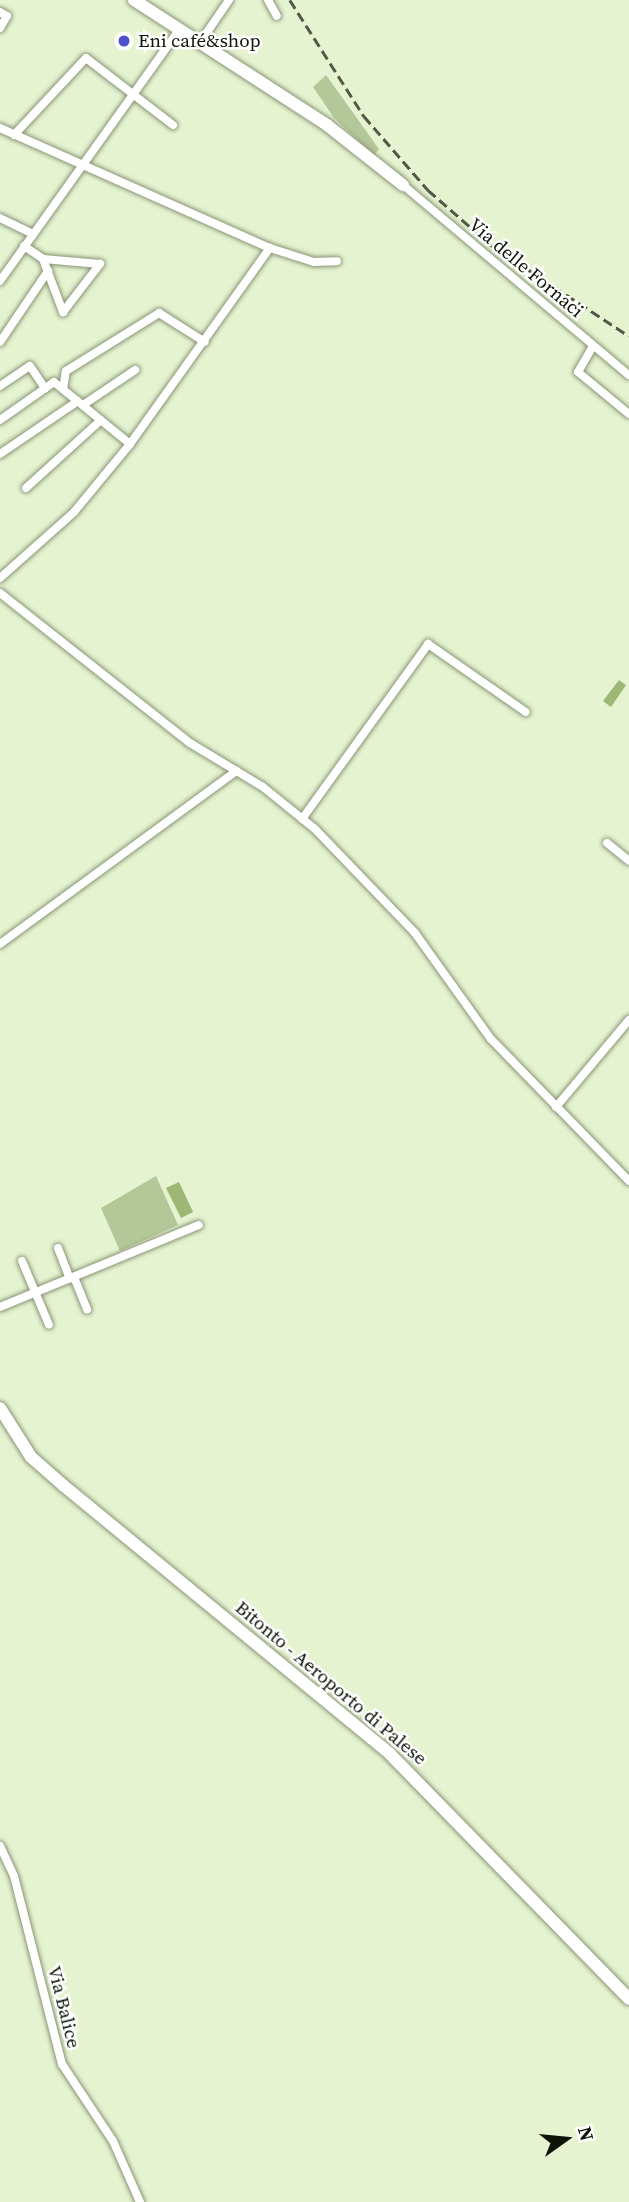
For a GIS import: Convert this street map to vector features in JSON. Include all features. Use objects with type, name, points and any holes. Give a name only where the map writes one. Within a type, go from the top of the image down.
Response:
[{"type":"main road","points":[[135,0],[201,41],[403,184]]},
{"type":"main road","name":"Bitonto - Aeroporto di Palese","points":[[0,1408],[31,1457],[390,1754],[629,1999]]},
{"type":"street","points":[[201,41],[229,0]]},
{"type":"street","points":[[268,0],[277,16]]},
{"type":"street","points":[[0,12],[6,16],[0,28]]},
{"type":"street","points":[[0,281],[180,29]]},
{"type":"street","points":[[14,135],[86,58],[173,125]]},
{"type":"street","points":[[0,128],[270,248],[314,262],[337,261]]},
{"type":"street","name":"Via delle Fornaci","points":[[403,184],[629,375]]},
{"type":"street","points":[[0,218],[33,234]]},
{"type":"street","points":[[24,246],[43,259],[100,264],[63,312],[43,259]]},
{"type":"street","points":[[0,578],[74,512],[130,444],[270,248]]},
{"type":"street","points":[[0,342],[48,271]]},
{"type":"street","points":[[63,389],[66,371],[159,313],[205,342]]},
{"type":"street","points":[[593,346],[578,372],[629,414]]},
{"type":"street","points":[[0,386],[30,366],[45,388]]},
{"type":"street","points":[[0,454],[135,370]]},
{"type":"street","points":[[0,420],[54,382],[130,444]]},
{"type":"street","points":[[26,488],[101,420]]},
{"type":"street","points":[[0,593],[190,743],[236,771],[302,819],[374,886],[491,1039],[629,1181]]},
{"type":"street","points":[[302,819],[428,644],[526,712]]},
{"type":"street","points":[[0,944],[236,771]]},
{"type":"street","points":[[607,843],[629,861]]},
{"type":"street","points":[[556,1107],[629,1020]]},
{"type":"street","points":[[0,1307],[200,1225]]},
{"type":"street","points":[[58,1248],[87,1309]]},
{"type":"street","points":[[23,1261],[49,1325]]},
{"type":"street","name":"Via Balice","points":[[0,1846],[14,1876],[62,2064],[113,2141],[141,2202]]},
{"type":"shaded area","points":[[326,75],[379,149],[374,155],[334,118],[313,87]]},
{"type":"shaded area","points":[[619,680],[626,685],[611,707],[603,701]]},
{"type":"shaded area","points":[[156,1176],[178,1225],[120,1251],[101,1208]]},
{"type":"shaded area","points":[[179,1182],[193,1212],[181,1218],[166,1188]]},
{"type":"railway","points":[[290,0],[364,116],[428,190],[491,245],[629,336]]},
{"type":"place","name":"Eni café&shop","points":[[124,41]]}]
